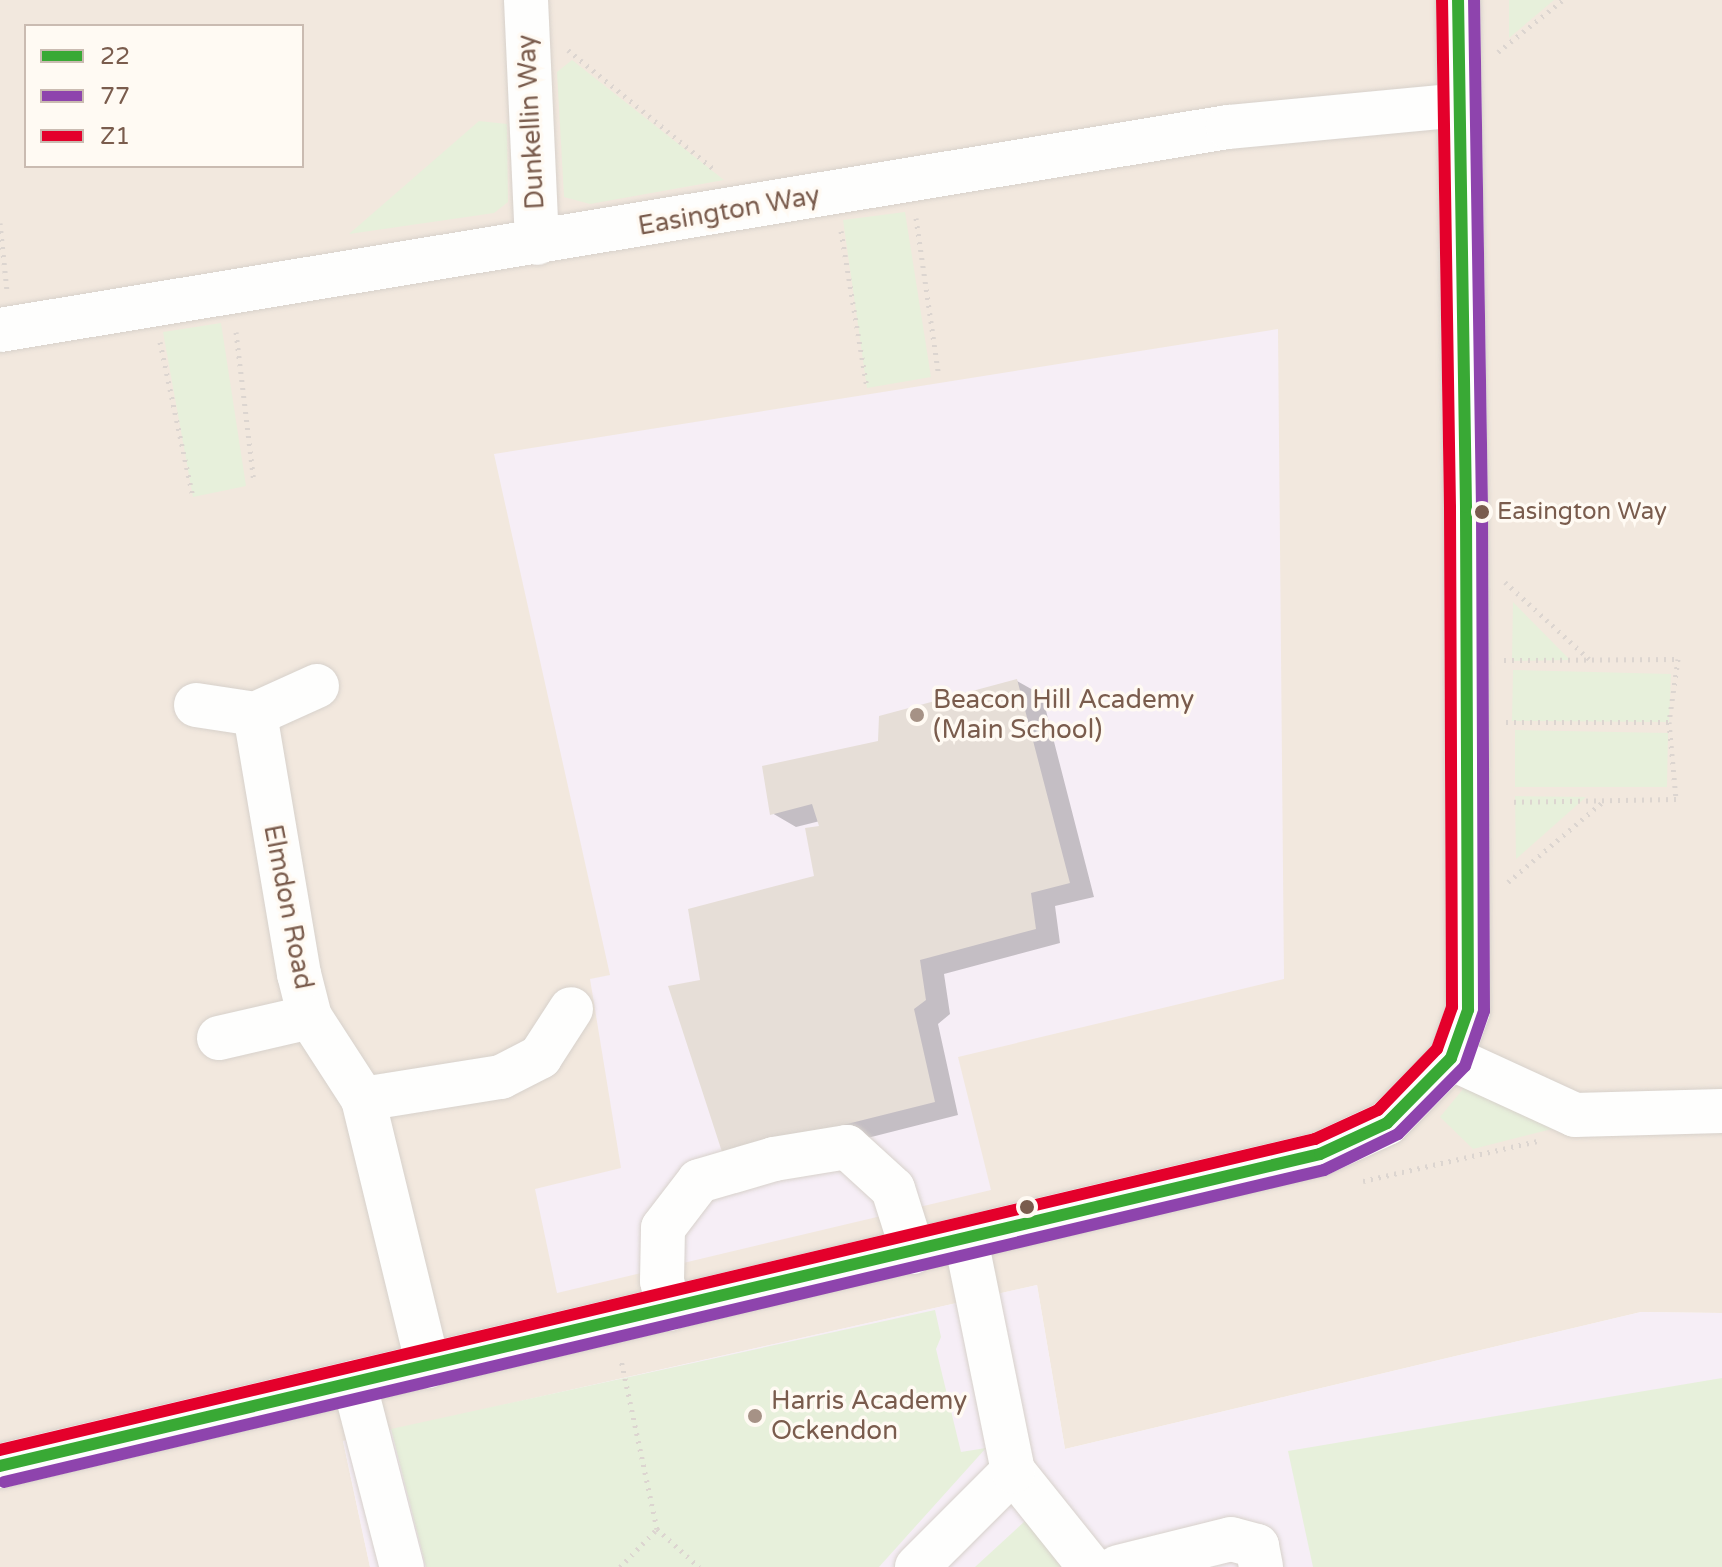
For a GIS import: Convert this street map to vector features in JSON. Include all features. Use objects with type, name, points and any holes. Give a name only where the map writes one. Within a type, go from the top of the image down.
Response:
[{"type":"street","name":"Dunkellin Way","points":[[526,0],[537,243]]},
{"type":"street","points":[[0,1466],[1320,1154],[1387,1123],[1451,1058],[1468,1010],[1458,0]]},
{"type":"street","name":"Easington Way","points":[[4,317],[537,243],[1228,127],[1459,105]]},
{"type":"street","points":[[196,705],[255,714],[317,686]]},
{"type":"street","name":"Elmdon Road","points":[[255,714],[293,950],[310,1017],[363,1099],[428,1366]]},
{"type":"street","points":[[363,1099],[501,1077],[540,1057],[571,1009]]},
{"type":"street","points":[[219,1038],[310,1017]]},
{"type":"street","points":[[1451,1058],[1575,1115],[1722,1111]]},
{"type":"street","points":[[669,1309],[662,1281],[663,1228],[699,1181],[774,1159],[847,1147],[893,1189],[913,1252]]},
{"type":"street","points":[[966,1239],[1013,1471],[1090,1567]]},
{"type":"street","points":[[354,1382],[402,1567]]},
{"type":"street","points":[[917,1567],[1013,1471]]},
{"type":"street","points":[[1118,1567],[1231,1539],[1257,1546],[1261,1567]]},
{"type":"path","points":[[1490,58],[1563,0]]},
{"type":"path","points":[[560,44],[727,180]]},
{"type":"path","points":[[913,203],[938,371]]},
{"type":"path","points":[[0,223],[4,317]]},
{"type":"path","points":[[840,228],[867,388]]},
{"type":"path","points":[[235,325],[254,482]]},
{"type":"path","points":[[159,337],[193,497]]},
{"type":"path","points":[[1498,575],[1590,660]]},
{"type":"path","points":[[1499,660],[1678,659],[1669,722],[1676,799],[1501,802]]},
{"type":"path","points":[[1500,722],[1669,722]]},
{"type":"path","points":[[1497,892],[1605,800]]},
{"type":"path","points":[[1360,1182],[1543,1140]]},
{"type":"path","points":[[621,1360],[657,1529],[699,1567]]},
{"type":"path","points":[[620,1567],[657,1529]]},
{"type":"shaded area","points":[[0,0],[1722,0],[1722,1313],[1641,1312],[1065,1449],[1037,1285],[343,1441],[370,1567],[0,1567]]},
{"type":"shaded area","name":"Beacon Hill Academy (Main School)","points":[[1278,329],[1284,979],[958,1057],[991,1190],[557,1293],[535,1189],[621,1168],[590,979],[610,975],[494,454]]},
{"type":"shaded area","name":"Harris Academy Ockendon","points":[[1037,1285],[1065,1449],[1641,1312],[1722,1313],[1722,1567],[370,1567],[343,1441]]},
{"type":"green space","points":[[1509,0],[1554,0],[1509,38]]},
{"type":"green space","points":[[572,60],[724,180],[590,204],[564,197],[557,72]]},
{"type":"green space","points":[[479,121],[507,124],[508,202],[494,213],[349,234]]},
{"type":"green space","points":[[905,212],[931,377],[867,388],[843,220]]},
{"type":"green space","points":[[221,323],[246,486],[193,497],[163,332]]},
{"type":"green space","points":[[1513,602],[1570,660],[1512,661]]},
{"type":"green space","points":[[1513,670],[1671,674],[1669,722],[1512,721]]},
{"type":"green space","points":[[1515,730],[1668,733],[1667,787],[1515,787]]},
{"type":"green space","points":[[1515,796],[1586,797],[1516,859]]},
{"type":"green space","points":[[1468,1083],[1560,1127],[1473,1149],[1440,1117]]},
{"type":"green space","points":[[935,1310],[941,1337],[936,1349],[961,1452],[986,1448],[879,1567],[426,1567],[391,1429]]},
{"type":"green space","points":[[1722,1378],[1722,1567],[1313,1567],[1288,1451]]},
{"type":"green space","points":[[1025,1521],[1065,1567],[975,1567]]},
{"type":"building","points":[[1017,679],[1070,883],[1031,893],[1036,929],[920,960],[926,1000],[914,1009],[935,1102],[723,1155],[668,986],[700,980],[688,909],[814,876],[805,828],[819,826],[812,804],[770,815],[762,766],[878,741],[879,716]]},
{"type":"transit line","name":"Z1","points":[[0,1450],[1315,1139],[1378,1110],[1437,1049],[1452,1007],[1450,507],[1442,0]]},
{"type":"transit line","name":"22","points":[[0,1466],[1320,1154],[1387,1123],[1451,1058],[1468,1010],[1466,507],[1458,0]]},
{"type":"transit line","name":"77","points":[[4,1482],[1324,1170],[1398,1134],[1465,1066],[1484,1011],[1482,507],[1474,0]]},
{"type":"place","name":"Easington Way","points":[[1482,512]]},
{"type":"place","name":"Beacon Hill Academy (Main School)","points":[[917,715]]},
{"type":"place","name":"Harris Academy Ockendon","points":[[755,1416]]}]
